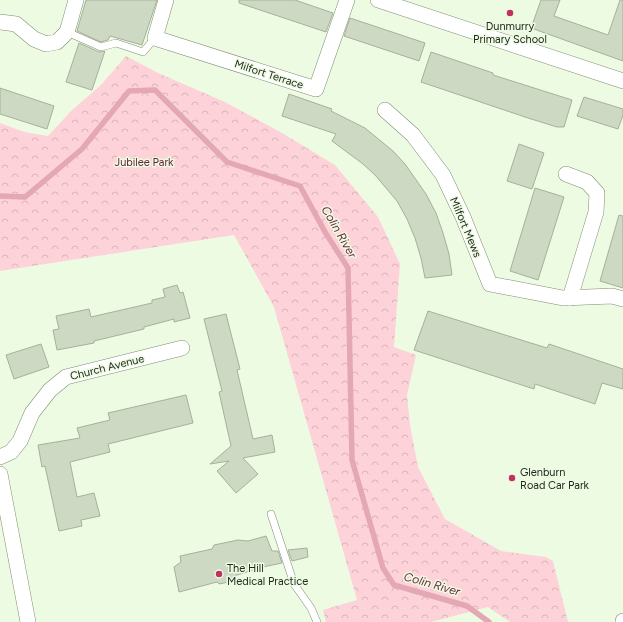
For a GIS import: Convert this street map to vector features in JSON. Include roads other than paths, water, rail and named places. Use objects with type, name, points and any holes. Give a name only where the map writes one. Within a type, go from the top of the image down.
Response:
[{"type":"street","points":[[0,22],[16,24],[34,39],[46,44],[57,42],[67,32],[76,0]]},
{"type":"street","points":[[154,38],[166,0]]},
{"type":"street","name":"Milfort Terrace","points":[[154,38],[316,89],[347,0]]},
{"type":"street","points":[[378,0],[623,81]]},
{"type":"street","name":"Milfort Mews","points":[[385,110],[413,135],[443,175],[463,217],[490,284],[563,298],[612,296],[623,299]]},
{"type":"street","points":[[566,174],[587,182],[597,192],[596,212],[570,298]]},
{"type":"street","name":"Church Avenue","points":[[0,457],[11,452],[20,441],[32,414],[50,390],[66,377],[182,348]]},
{"type":"street","points":[[0,474],[28,622]]},
{"type":"lane","points":[[67,32],[101,47],[116,43],[143,52],[154,38]]},
{"type":"lane","points":[[271,514],[294,584],[311,608],[317,622]]},
{"type":"waterway","name":"Colin River","points":[[0,196],[25,197],[82,149],[129,91],[155,90],[227,162],[300,186],[325,232],[348,268],[352,460],[383,568],[394,585],[467,606],[489,622]]},
{"type":"place","name":"Dunmurry Primary School","points":[[510,13]]},
{"type":"place","name":"Glenburn Road Car Park","points":[[512,478]]},
{"type":"place","name":"The Hill Medical Practice","points":[[219,574]]},
{"type":"park label","name":"Jubilee Park","points":[[144,162]]}]
